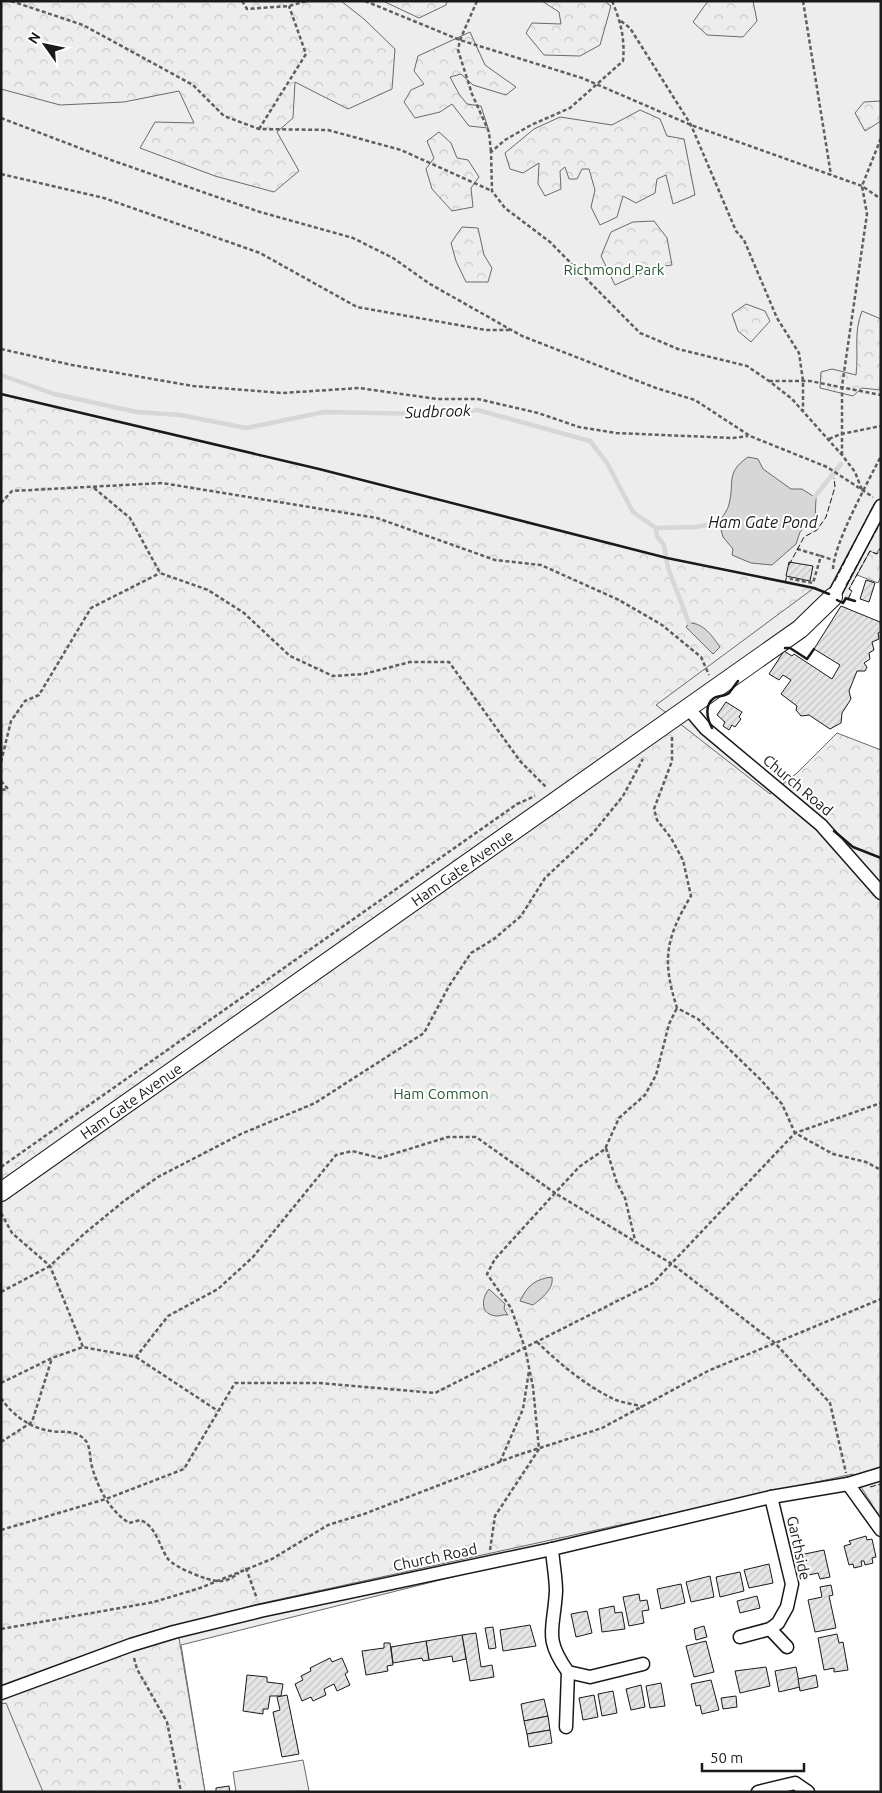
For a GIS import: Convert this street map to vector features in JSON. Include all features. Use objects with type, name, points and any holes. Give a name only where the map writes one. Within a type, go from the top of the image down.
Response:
[{"type":"main road","name":"Ham Gate Avenue","points":[[1,1192],[800,629],[833,597]]},
{"type":"street","name":"Ham Gate Avenue","points":[[833,597],[881,506]]},
{"type":"street","name":"Church Road","points":[[688,708],[706,729],[821,824],[881,893]]},
{"type":"street","name":"Church Road","points":[[1,1693],[131,1645],[174,1632],[260,1611],[552,1549],[771,1497],[848,1484],[881,1474]]},
{"type":"street","points":[[848,1484],[881,1530]]},
{"type":"street","name":"Garthside","points":[[770,1630],[778,1624],[787,1607],[792,1584],[771,1497]]},
{"type":"street","points":[[552,1549],[556,1590],[551,1638],[557,1656],[568,1672],[566,1727]]},
{"type":"street","points":[[740,1637],[770,1630],[787,1647]]},
{"type":"street","points":[[568,1672],[590,1677],[643,1664]]},
{"type":"street","points":[[758,1792],[795,1783],[808,1792]]},
{"type":"path","points":[[11,1],[83,25],[193,85],[224,116],[259,129],[328,130],[401,150],[492,191],[505,208],[550,242],[640,333],[686,352],[747,366],[769,381],[803,412],[842,455],[855,472],[863,491]]},
{"type":"path","points":[[242,1],[247,8],[288,6],[307,1]]},
{"type":"path","points":[[365,1],[460,40],[582,78],[596,86],[691,125],[862,186],[881,199]]},
{"type":"path","points":[[477,1],[460,40],[458,50],[472,94],[489,132],[492,191]]},
{"type":"path","points":[[491,152],[505,140],[531,125],[570,108],[623,61],[625,44],[620,20],[612,1]]},
{"type":"path","points":[[803,1],[831,175]]},
{"type":"path","points":[[259,129],[306,54],[288,6]]},
{"type":"path","points":[[620,20],[630,28],[691,125],[736,231],[744,240],[777,318],[799,353],[803,381],[803,412]]},
{"type":"path","points":[[1,118],[111,160],[260,212],[353,238],[393,258],[430,284],[511,330],[647,385],[695,400],[750,436],[827,467],[863,491]]},
{"type":"path","points":[[842,455],[842,386],[867,214],[862,186],[881,138]]},
{"type":"path","points":[[1,174],[104,198],[260,254],[357,307],[486,330],[511,330]]},
{"type":"path","points":[[1,349],[72,365],[193,386],[282,393],[359,388],[437,399],[478,399],[538,413],[578,427],[616,432],[732,438],[750,436]]},
{"type":"path","points":[[769,381],[803,381],[842,386],[881,395]]},
{"type":"path","points":[[828,439],[841,434],[881,426]]},
{"type":"path","points":[[833,576],[833,560],[863,491],[881,456]]},
{"type":"path","points":[[1,503],[12,491],[162,483],[377,518],[495,560],[541,565],[619,600],[662,625],[701,657],[710,678]]},
{"type":"path","points":[[1,1167],[517,804],[548,790],[520,761],[449,662],[410,662],[364,674],[333,676],[290,656],[244,612],[208,590],[160,573],[130,518],[93,487]]},
{"type":"path","points":[[797,549],[833,560]]},
{"type":"path","points":[[791,577],[790,579],[813,583],[821,556]]},
{"type":"path","points":[[1,762],[11,721],[25,700],[39,695],[91,608],[160,573]]},
{"type":"path","points":[[489,1562],[495,1516],[539,1449],[530,1369],[525,1348],[511,1308],[487,1274],[495,1259],[579,1167],[606,1147],[619,1118],[645,1095],[656,1075],[669,1024],[677,1008],[669,982],[667,950],[679,916],[691,896],[683,860],[671,838],[657,820],[654,809],[672,761],[672,719]]},
{"type":"path","points":[[1,1292],[50,1266],[85,1233],[124,1201],[158,1177],[241,1134],[316,1103],[424,1033],[449,986],[471,953],[494,939],[521,916],[546,878],[593,833],[623,796],[643,757]]},
{"type":"path","points":[[1,782],[8,788],[1,790]]},
{"type":"path","points":[[677,1008],[698,1019],[761,1080],[782,1104],[795,1133],[833,1154],[866,1162],[881,1170]]},
{"type":"path","points":[[1,1530],[106,1499],[184,1469],[235,1383],[319,1383],[435,1394],[653,1284],[795,1133],[881,1103]]},
{"type":"path","points":[[136,1357],[168,1316],[218,1289],[253,1257],[336,1155],[352,1151],[380,1158],[448,1138],[476,1137],[555,1193],[672,1264],[775,1343],[830,1403],[848,1484]]},
{"type":"path","points":[[606,1147],[617,1183],[626,1198],[636,1242]]},
{"type":"path","points":[[1,1213],[12,1233],[50,1266],[82,1347]]},
{"type":"path","points":[[1,1629],[154,1602],[216,1581],[272,1559],[328,1525],[364,1514],[500,1462],[602,1428],[708,1371],[881,1299]]},
{"type":"path","points":[[537,1342],[562,1365],[604,1393],[617,1400],[643,1406]]},
{"type":"path","points":[[1,1383],[52,1358],[82,1347],[136,1357],[218,1411]]},
{"type":"path","points":[[1,1442],[32,1422],[38,1408],[52,1358]]},
{"type":"path","points":[[500,1462],[523,1409],[530,1369]]},
{"type":"path","points":[[1,1398],[14,1414],[28,1424],[50,1431],[67,1431],[78,1435],[87,1442],[96,1481],[116,1514],[129,1523],[140,1520],[150,1526],[168,1560],[187,1571],[216,1581]]},
{"type":"path","points":[[247,1568],[260,1611]]},
{"type":"path","points":[[131,1645],[137,1669],[166,1722],[181,1792]]},
{"type":"green space","name":"Ham Common","points":[[1,1],[881,1],[881,548],[877,554],[870,552],[849,589],[852,591],[848,599],[846,598],[843,603],[833,597],[688,708],[821,825],[881,1475],[771,1497],[181,1645],[205,1792],[1,1792]]},
{"type":"green space","points":[[1,1],[341,1],[364,19],[395,49],[392,89],[348,109],[295,82],[293,118],[277,132],[299,171],[274,192],[215,176],[140,148],[155,122],[194,123],[179,91],[124,102],[60,105],[1,89]]},
{"type":"green space","points":[[383,1],[447,1],[446,5],[419,18]]},
{"type":"green space","points":[[542,1],[605,1],[611,6],[600,45],[580,56],[544,55],[526,33],[532,23],[561,24],[559,12]]},
{"type":"green space","points":[[708,1],[753,1],[757,21],[743,37],[707,35],[693,22]]},
{"type":"green space","points":[[470,32],[485,65],[516,87],[506,95],[473,85],[461,74],[450,77],[467,104],[481,106],[488,128],[469,126],[452,104],[440,112],[415,118],[404,102],[411,90],[424,84],[414,71],[418,56]]},
{"type":"green space","points":[[881,101],[881,121],[865,131],[855,113],[864,102]]},
{"type":"green space","points":[[640,110],[660,119],[667,136],[684,139],[695,195],[673,204],[666,175],[657,179],[655,193],[636,203],[623,196],[617,217],[600,225],[591,207],[595,190],[589,169],[582,169],[577,179],[569,179],[565,167],[560,171],[561,189],[545,196],[538,184],[539,163],[523,173],[510,169],[505,153],[534,129],[560,117],[612,125]]},
{"type":"green space","points":[[439,132],[451,143],[457,158],[468,160],[479,177],[471,188],[473,207],[452,211],[432,189],[426,169],[434,158],[427,141]]},
{"type":"green space","name":"Richmond Park","points":[[654,221],[667,238],[672,265],[652,268],[615,285],[601,256],[611,232],[633,222]]},
{"type":"green space","points":[[462,227],[478,228],[484,255],[492,268],[488,282],[466,282],[456,261],[451,243]]},
{"type":"green space","points":[[746,304],[765,311],[770,321],[751,342],[738,331],[732,314]]},
{"type":"green space","points":[[862,311],[881,319],[880,390],[862,388],[853,396],[820,388],[821,372],[832,369],[856,375],[857,335]]},
{"type":"green space","name":"Ham Common","points":[[1,394],[319,469],[667,558],[814,588],[656,705],[770,794],[797,773],[837,733],[881,750],[881,1519],[853,1474],[258,1604],[177,1626],[205,1792],[43,1792],[6,1703],[1,1704]]},
{"type":"green space","points":[[880,548],[881,576],[878,583],[857,575],[870,551],[876,554]]},
{"type":"green space","points":[[303,1760],[309,1791],[236,1792],[233,1772]]},
{"type":"water","name":"Ham Gate Pond","points":[[748,457],[758,459],[763,469],[791,489],[802,489],[816,498],[815,518],[800,532],[796,544],[772,565],[751,563],[732,555],[733,549],[723,537],[719,522],[726,511],[731,496],[733,473]]},
{"type":"water","points":[[689,623],[699,625],[714,639],[720,647],[713,654],[686,627]]},
{"type":"water","points":[[552,1277],[549,1289],[533,1305],[520,1301],[532,1284],[541,1279]]},
{"type":"water","points":[[489,1289],[505,1304],[504,1309],[508,1315],[497,1316],[487,1313],[484,1306],[484,1297]]},
{"type":"building","points":[[789,562],[813,566],[810,581],[786,576]]},
{"type":"building","points":[[866,580],[875,583],[869,602],[860,599]]},
{"type":"building","points":[[841,606],[880,622],[881,631],[878,633],[879,639],[872,642],[874,650],[869,653],[870,659],[864,663],[867,667],[865,671],[857,671],[849,691],[851,699],[842,713],[841,723],[830,729],[809,715],[801,716],[796,710],[797,706],[781,694],[791,680],[783,675],[779,680],[769,674],[784,651],[792,656],[794,654],[832,679],[840,665],[814,649]]},
{"type":"building","points":[[726,702],[742,712],[739,717],[741,719],[735,727],[732,725],[729,730],[723,726],[725,722],[717,715]]},
{"type":"building","points":[[866,1536],[867,1540],[872,1539],[876,1557],[872,1558],[873,1563],[865,1565],[864,1561],[861,1561],[862,1566],[854,1568],[853,1564],[849,1565],[844,1546],[851,1544],[849,1541]]},
{"type":"building","points":[[824,1550],[830,1577],[820,1579],[818,1573],[804,1576],[800,1555]]},
{"type":"building","points":[[769,1564],[773,1583],[749,1588],[744,1570]]},
{"type":"building","points":[[740,1572],[744,1591],[720,1597],[716,1577]]},
{"type":"building","points":[[710,1576],[714,1597],[691,1602],[686,1582]]},
{"type":"building","points":[[681,1584],[685,1603],[661,1609],[657,1589]]},
{"type":"building","points":[[831,1585],[833,1595],[829,1596],[836,1628],[815,1632],[808,1600],[822,1597],[820,1587]]},
{"type":"building","points":[[639,1594],[640,1601],[647,1600],[649,1610],[642,1611],[644,1623],[629,1626],[623,1597]]},
{"type":"building","points":[[757,1596],[760,1608],[740,1613],[737,1601]]},
{"type":"building","points":[[614,1606],[615,1613],[622,1612],[625,1629],[602,1632],[599,1609]]},
{"type":"building","points":[[587,1611],[592,1633],[576,1637],[571,1614]]},
{"type":"building","points":[[530,1625],[536,1646],[503,1651],[500,1630]]},
{"type":"building","points":[[704,1626],[707,1637],[696,1640],[694,1629]]},
{"type":"building","points":[[493,1627],[496,1648],[489,1649],[485,1628]]},
{"type":"building","points":[[476,1633],[481,1667],[492,1665],[494,1677],[470,1681],[462,1635]]},
{"type":"building","points":[[837,1634],[839,1643],[843,1642],[848,1670],[834,1672],[834,1668],[824,1670],[818,1638]]},
{"type":"building","points":[[462,1635],[466,1659],[453,1662],[452,1656],[429,1660],[426,1641]]},
{"type":"building","points":[[426,1641],[429,1660],[423,1661],[422,1658],[393,1663],[391,1647]]},
{"type":"building","points":[[706,1641],[714,1672],[694,1677],[686,1646]]},
{"type":"building","points":[[384,1643],[390,1643],[393,1665],[387,1666],[388,1671],[366,1675],[362,1651],[384,1648]]},
{"type":"building","points":[[330,1658],[332,1662],[342,1658],[348,1672],[345,1674],[350,1685],[337,1691],[334,1684],[324,1689],[326,1695],[313,1701],[311,1697],[302,1701],[295,1684],[303,1680],[301,1676],[311,1671],[310,1668]]},
{"type":"building","points":[[766,1667],[770,1686],[740,1693],[735,1671]]},
{"type":"building","points":[[796,1667],[800,1687],[779,1692],[775,1671]]},
{"type":"building","points":[[247,1675],[267,1677],[267,1682],[283,1684],[281,1696],[270,1696],[268,1709],[263,1709],[263,1714],[243,1711]]},
{"type":"building","points":[[816,1675],[818,1687],[800,1691],[798,1679]]},
{"type":"building","points":[[711,1680],[719,1710],[702,1714],[700,1705],[696,1706],[691,1684]]},
{"type":"building","points":[[661,1683],[665,1706],[650,1708],[646,1686]]},
{"type":"building","points":[[641,1685],[645,1707],[631,1710],[626,1689]]},
{"type":"building","points":[[613,1691],[617,1713],[602,1716],[598,1694]]},
{"type":"building","points":[[287,1695],[299,1754],[282,1757],[273,1712],[280,1710],[277,1697]]},
{"type":"building","points":[[594,1695],[598,1717],[583,1720],[579,1698]]},
{"type":"building","points":[[736,1696],[737,1707],[723,1709],[721,1698]]},
{"type":"building","points":[[544,1699],[548,1716],[524,1721],[521,1704]]},
{"type":"building","points":[[548,1716],[550,1730],[527,1734],[524,1721]]},
{"type":"building","points":[[550,1730],[552,1743],[529,1747],[527,1734]]},
{"type":"building","points":[[229,1786],[230,1792],[216,1792],[216,1788]]},
{"type":"waterway","name":"Sudbrook","points":[[1,375],[54,394],[137,412],[180,415],[246,428],[324,412],[429,414],[478,410],[590,441],[607,463],[633,512],[656,528],[695,527],[724,522]]},
{"type":"waterway","name":"Sudbrook","points":[[812,500],[841,464]]},
{"type":"waterway","points":[[656,528],[657,536],[664,545],[668,568],[689,623]]},
{"type":"fence","points":[[789,565],[804,537],[817,530],[826,517],[835,487],[834,478]]},
{"type":"fence","points":[[835,581],[874,504]]},
{"type":"fence","points":[[846,585],[881,522]]},
{"type":"fence","points":[[848,599],[852,591],[849,589],[870,551],[877,554],[881,548]]},
{"type":"fence","points":[[785,583],[787,575]]},
{"type":"fence","points":[[870,1487],[881,1484]]},
{"type":"wall","points":[[1,394],[319,469],[667,558],[814,588],[829,594]]},
{"type":"wall","points":[[837,600],[843,603],[846,598],[848,599]]},
{"type":"wall","points":[[848,599],[855,601]]},
{"type":"wall","points":[[785,648],[790,648],[807,659],[814,649]]},
{"type":"wall","points":[[712,728],[708,716],[709,704],[716,697],[729,693],[738,681]]},
{"type":"wall","points":[[834,831],[853,847],[881,858]]}]
